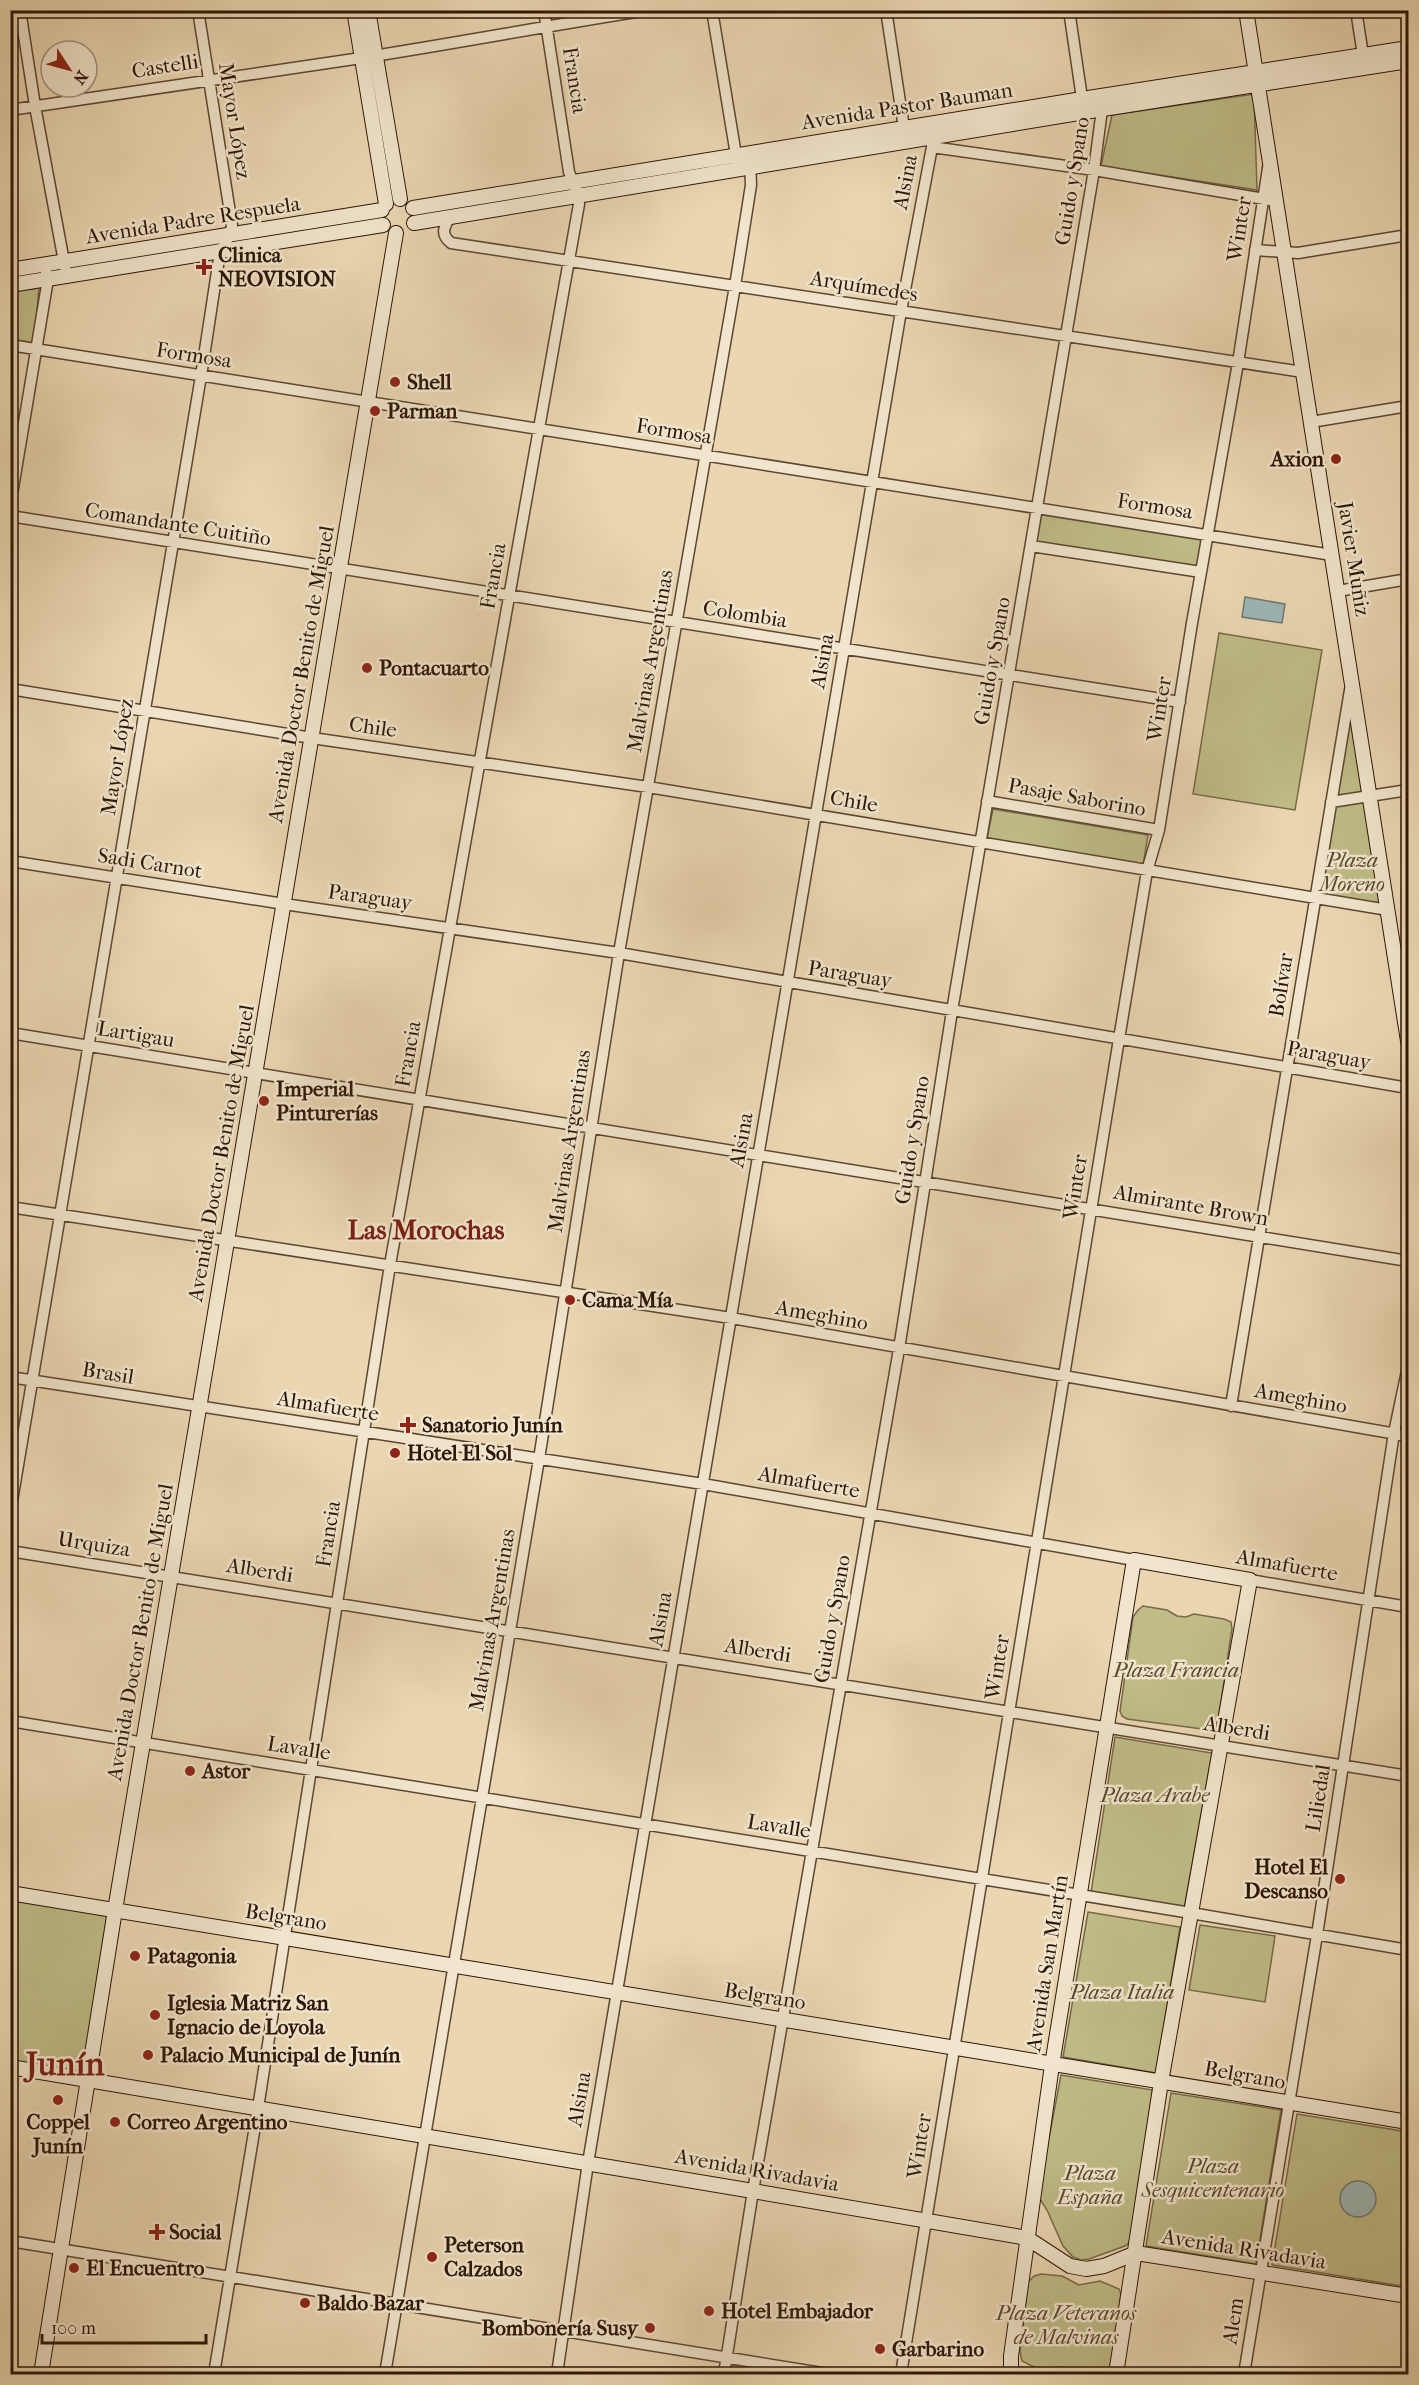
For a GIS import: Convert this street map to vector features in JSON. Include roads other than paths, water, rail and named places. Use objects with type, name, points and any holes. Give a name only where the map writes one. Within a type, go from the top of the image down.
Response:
[{"type":"main road","points":[[354,10],[368,56]]},
{"type":"main road","points":[[368,10],[368,56],[389,205],[383,225],[396,233],[407,231],[414,223],[413,208],[406,201],[389,205]]},
{"type":"main road","name":"Javier Muñiz","points":[[1246,10],[1269,161],[1270,200],[1284,253],[1388,910],[1402,961],[1408,1041]]},
{"type":"main road","name":"Avenida Pastor Bauman","points":[[1256,78],[1362,55],[1408,48]]},
{"type":"main road","name":"Avenida Pastor Bauman","points":[[413,208],[572,180],[743,154],[905,135],[931,136],[1083,105],[1256,78],[1408,61]]},
{"type":"main road","name":"Avenida Pastor Bauman","points":[[414,223],[737,170],[905,135]]},
{"type":"main road","name":"Avenida Padre Respuela","points":[[10,270],[230,235],[389,205]]},
{"type":"main road","name":"Avenida Padre Respuela","points":[[10,285],[383,225]]},
{"type":"main road","name":"Avenida Doctor Benito de Miguel","points":[[41,2374],[115,1910],[396,233]]},
{"type":"main road","name":"Almafuerte","points":[[1134,1560],[1250,1580]]},
{"type":"main road","name":"Avenida San Martín","points":[[1011,2374],[1027,2238],[1052,2065],[1134,1560]]},
{"type":"main road","points":[[1116,2374],[1161,2082],[1250,1580]]},
{"type":"main road","name":"Belgrano","points":[[10,1893],[1408,2122]]},
{"type":"main road","name":"Avenida Rivadavia","points":[[10,2067],[1027,2238],[1070,2266],[1086,2269],[1104,2266],[1136,2253],[1408,2296]]},
{"type":"street","points":[[20,10],[66,276]]},
{"type":"street","name":"Mayor López","points":[[10,1513],[220,252],[230,235],[232,225],[198,10]]},
{"type":"street","name":"Francia","points":[[214,2374],[390,1265],[579,204],[572,180],[544,10]]},
{"type":"street","name":"Castelli","points":[[10,110],[368,56],[648,10]]},
{"type":"street","name":"Malvinas Argentinas","points":[[385,2374],[539,1459],[619,953],[751,185],[752,167],[743,154],[712,10]]},
{"type":"street","name":"Alsina","points":[[886,10],[905,135]]},
{"type":"street","name":"Guido y Spano","points":[[1069,10],[1083,105]]},
{"type":"street","points":[[1356,10],[1362,55]]},
{"type":"street","name":"Guido y Spano","points":[[724,2374],[753,2191],[898,1349],[952,1011],[1094,170],[1103,102]]},
{"type":"street","points":[[931,136],[1094,170],[1270,200]]},
{"type":"street","name":"Alsina","points":[[557,2374],[588,2163],[931,136]]},
{"type":"street","name":"Malvinas Argentinas","points":[[737,170],[743,154]]},
{"type":"street","name":"Winter","points":[[901,2374],[1119,1039],[1148,871],[1159,830],[1256,250],[1270,200]]},
{"type":"street","name":"Arquímedes","points":[[450,217],[444,226],[443,233],[451,243],[1303,372]]},
{"type":"street","points":[[1256,250],[1298,253],[1408,235]]},
{"type":"street","points":[[10,506],[48,279],[44,265]]},
{"type":"street","name":"Formosa","points":[[10,345],[1332,555]]},
{"type":"street","points":[[1311,422],[1408,406]]},
{"type":"street","name":"Comandante Cuitiño","points":[[10,516],[340,569]]},
{"type":"street","points":[[1031,546],[1201,572]]},
{"type":"street","name":"Colombia","points":[[340,569],[1180,702]]},
{"type":"street","points":[[1338,591],[1408,579]]},
{"type":"street","name":"Bolívar","points":[[1232,1406],[1352,678]]},
{"type":"street","name":"Chile","points":[[10,689],[312,738],[648,787],[1388,910]]},
{"type":"street","points":[[1331,802],[1408,790]]},
{"type":"street","name":"Pasaje Saborino","points":[[987,801],[1159,830]]},
{"type":"street","name":"Sadi Carnot","points":[[10,861],[284,904]]},
{"type":"street","name":"Paraguay","points":[[284,904],[619,953],[1408,1088]]},
{"type":"street","name":"Lartigau","points":[[10,1034],[256,1072]]},
{"type":"street","name":"Almirante Brown","points":[[256,1072],[1408,1261]]},
{"type":"street","name":"Ameghino","points":[[10,1207],[731,1318],[898,1349],[1408,1436]]},
{"type":"street","name":"Liliedal","points":[[1260,2273],[1317,1935],[1394,1433],[1408,1366]]},
{"type":"street","name":"Brasil","points":[[10,1377],[200,1407]]},
{"type":"street","name":"Almafuerte","points":[[200,1407],[703,1484],[1134,1560]]},
{"type":"street","name":"Urquiza","points":[[10,1551],[171,1575]]},
{"type":"street","name":"Alberdi","points":[[171,1575],[1408,1776]]},
{"type":"street","name":"Almafuerte","points":[[1250,1580],[1408,1607]]},
{"type":"street","name":"Lavalle","points":[[10,1722],[482,1797],[1408,1950]]},
{"type":"street","points":[[10,2241],[828,2374]]},
{"type":"street","name":"Alem","points":[[1244,2374],[1260,2273]]},
{"type":"water","points":[[1245,597],[1285,604],[1282,623],[1242,617]]},
{"type":"water","points":[[1358,2181],[1371,2186],[1376,2199],[1371,2212],[1358,2217],[1345,2212],[1340,2199],[1345,2186]]},
{"type":"place","name":"Clinica NEOVISION","points":[[204,267]]},
{"type":"place","name":"Shell","points":[[395,382]]},
{"type":"place","name":"Parman","points":[[375,411]]},
{"type":"place","name":"Axion","points":[[1336,459]]},
{"type":"place","name":"Pontacuarto","points":[[367,668]]},
{"type":"place","name":"Imperial Pinturerías","points":[[264,1101]]},
{"type":"place","name":"Cama Mía","points":[[570,1300]]},
{"type":"place","name":"Sanatorio Junín","points":[[408,1425]]},
{"type":"place","name":"Hotel El Sol","points":[[395,1453]]},
{"type":"place","name":"Astor","points":[[190,1771]]},
{"type":"place","name":"Hotel El Descanso","points":[[1340,1879]]},
{"type":"place","name":"Patagonia","points":[[135,1956]]},
{"type":"place","name":"Iglesia Matriz San Ignacio de Loyola","points":[[155,2015]]},
{"type":"place","name":"Palacio Municipal de Junín","points":[[148,2055]]},
{"type":"place","name":"Coppel Junín","points":[[58,2100]]},
{"type":"place","name":"Correo Argentino","points":[[115,2122]]},
{"type":"place","name":"Social","points":[[157,2232]]},
{"type":"place","name":"Peterson Calzados","points":[[432,2257]]},
{"type":"place","name":"El Encuentro","points":[[74,2268]]},
{"type":"place","name":"Baldo Bazar","points":[[305,2303]]},
{"type":"place","name":"Hotel Embajador","points":[[709,2311]]},
{"type":"place","name":"Bombonería Susy","points":[[650,2328]]},
{"type":"place","name":"Garbarino","points":[[880,2349]]},
{"type":"district","name":"Las Morochas","points":[[426,1230]]},
{"type":"district","name":"Junín","points":[[65,2063]]},
{"type":"park label","name":"Plaza Moreno","points":[[1352,872]]},
{"type":"park label","name":"Plaza Francia","points":[[1176,1670]]},
{"type":"park label","name":"Plaza Arabe","points":[[1155,1795]]},
{"type":"park label","name":"Plaza Italia","points":[[1122,1992]]},
{"type":"park label","name":"Plaza Sesquicentenario","points":[[1213,2178]]},
{"type":"park label","name":"Plaza España","points":[[1090,2185]]},
{"type":"park label","name":"Plaza Veteranos de Malvinas","points":[[1066,2325]]}]
